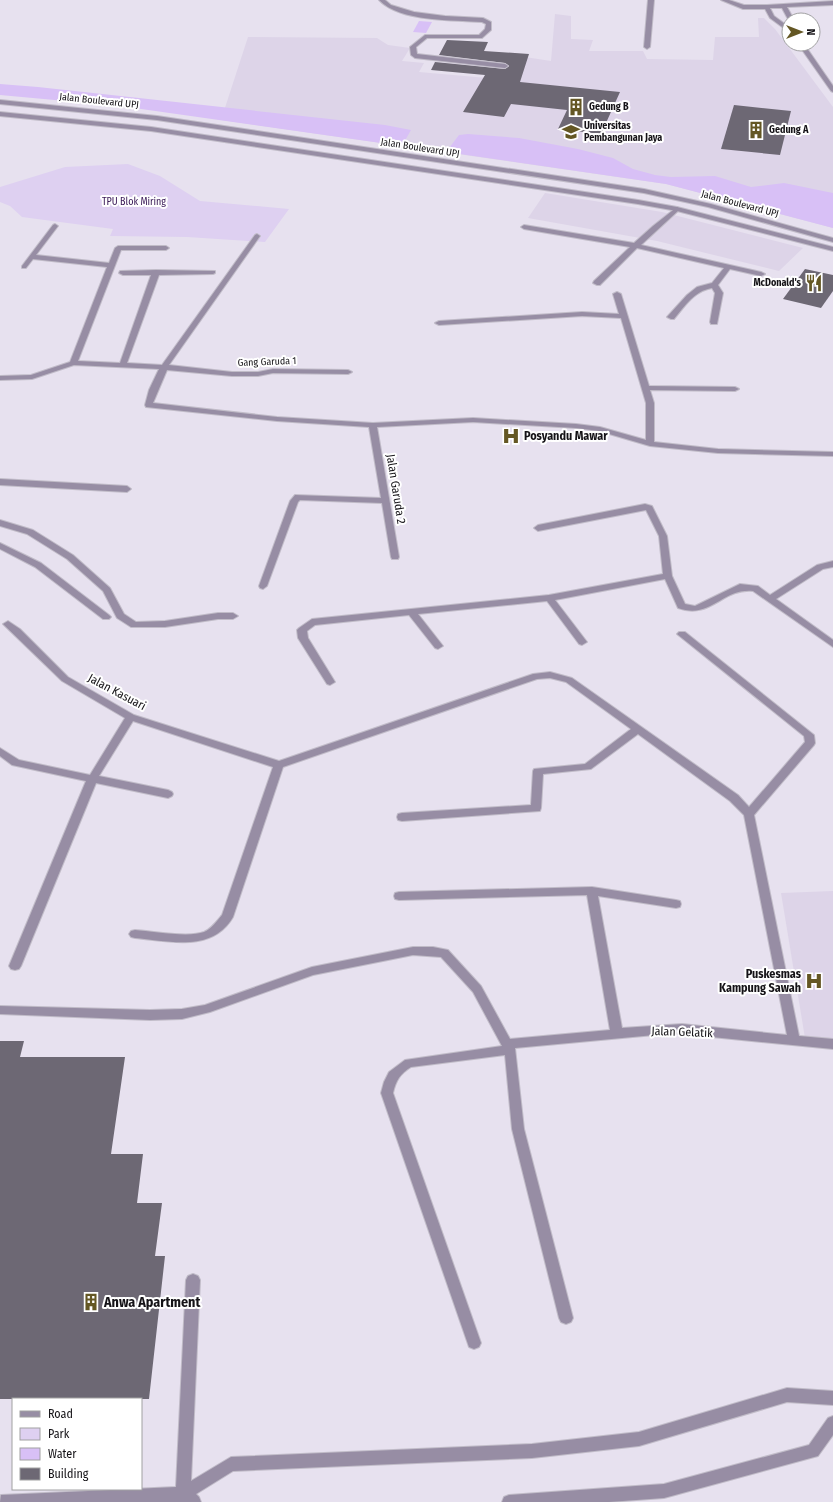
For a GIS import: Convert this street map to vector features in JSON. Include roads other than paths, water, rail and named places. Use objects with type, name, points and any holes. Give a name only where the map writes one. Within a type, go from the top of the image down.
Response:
[{"type":"street","points":[[382,0],[396,8],[414,14],[483,20],[489,23],[488,30],[480,37],[438,35],[425,37],[413,47],[414,55],[416,57],[505,66]]},
{"type":"street","points":[[647,47],[651,0]]},
{"type":"street","points":[[724,0],[743,7],[833,3]]},
{"type":"street","points":[[784,6],[787,12]]},
{"type":"street","points":[[767,7],[772,17],[781,24]]},
{"type":"street","points":[[806,52],[833,90]]},
{"type":"street","points":[[825,80],[833,81]]},
{"type":"street","name":"Jalan Boulevard UPJ","points":[[0,102],[156,118],[644,191],[710,205],[833,240]]},
{"type":"street","name":"Jalan Boulevard UPJ","points":[[0,114],[151,129],[677,209],[833,249]]},
{"type":"street","points":[[400,166],[409,157]]},
{"type":"street","points":[[597,283],[655,227],[677,209]]},
{"type":"street","points":[[24,267],[55,226]]},
{"type":"street","points":[[524,227],[637,246],[761,274]]},
{"type":"street","points":[[257,236],[164,367],[160,378],[150,395],[149,405],[277,419],[373,425],[473,420],[576,426],[600,429],[650,444],[718,452],[833,454]]},
{"type":"street","points":[[73,364],[118,248],[166,248]]},
{"type":"street","points":[[32,257],[111,265]]},
{"type":"street","points":[[671,317],[696,290],[703,286],[714,285],[728,267]]},
{"type":"street","points":[[123,365],[156,272]]},
{"type":"street","points":[[123,273],[213,272]]},
{"type":"street","points":[[714,285],[719,293],[714,322]]},
{"type":"street","points":[[617,294],[650,404],[650,444]]},
{"type":"street","points":[[439,323],[582,314],[624,316]]},
{"type":"street","name":"Gang Garuda 1","points":[[0,378],[32,377],[73,364],[164,367],[232,374],[258,374],[273,371],[348,372]]},
{"type":"street","points":[[645,388],[735,389]]},
{"type":"street","name":"Jalan Garuda 2","points":[[373,425],[395,557]]},
{"type":"street","points":[[0,482],[127,489]]},
{"type":"street","points":[[263,586],[294,501],[298,497],[386,501]]},
{"type":"street","points":[[538,528],[645,507],[649,508],[663,536],[668,576],[681,606],[689,609],[698,609],[740,587],[755,588],[833,644]]},
{"type":"street","points":[[0,523],[30,532],[70,558],[107,590],[120,616],[134,625],[165,624],[218,616],[233,616]]},
{"type":"street","points":[[0,546],[38,566],[106,617]]},
{"type":"street","points":[[770,599],[820,566],[833,564]]},
{"type":"street","points":[[330,682],[303,638],[302,630],[312,622],[549,598],[668,576]]},
{"type":"street","points":[[549,598],[582,642]]},
{"type":"street","points":[[412,612],[438,646]]},
{"type":"street","name":"Jalan Kasuari","points":[[8,624],[17,631],[65,679],[131,717],[279,765]]},
{"type":"street","points":[[682,634],[809,735],[810,743],[749,814]]},
{"type":"street","points":[[135,934],[196,938],[208,934],[219,927],[227,917],[279,765],[536,676],[550,675],[569,680],[734,798],[749,814],[794,1041]]},
{"type":"street","points":[[15,966],[92,779],[131,717]]},
{"type":"street","points":[[402,817],[536,808],[538,771],[587,767],[638,729]]},
{"type":"street","points":[[0,751],[16,763],[168,794]]},
{"type":"street","points":[[592,892],[617,1034]]},
{"type":"street","points":[[399,896],[592,892],[676,904]]},
{"type":"street","points":[[0,1010],[150,1015],[182,1014],[206,1010],[312,970],[413,951],[444,953],[478,989],[509,1047],[518,1130],[566,1318]]},
{"type":"street","name":"Jalan Gelatik","points":[[474,1343],[387,1093],[390,1080],[397,1070],[409,1063],[509,1047],[642,1030],[682,1029],[833,1044]]},
{"type":"street","points":[[189,1498],[193,1280]]},
{"type":"street","points":[[1,1502],[189,1498],[231,1464],[532,1450],[631,1440],[639,1439],[787,1395],[833,1398]]},
{"type":"street","points":[[509,1502],[664,1491],[813,1450],[833,1423]]},
{"type":"water","points":[[419,21],[432,22],[426,33],[413,32]]},
{"type":"water","points":[[0,84],[385,125],[411,130],[403,144],[395,145],[120,106],[0,95]]},
{"type":"water","points":[[468,134],[519,138],[578,149],[613,158],[633,169],[655,175],[671,177],[715,176],[751,187],[784,183],[833,193],[833,228],[666,184],[446,152],[459,135]]},
{"type":"place","name":"Gedung B","points":[[576,107]]},
{"type":"place","name":"Gedung A","points":[[756,130]]},
{"type":"place","name":"Universitas Pembangunan Jaya","points":[[571,132]]},
{"type":"place","name":"McDonald's","points":[[814,283]]},
{"type":"place","name":"Posyandu Mawar","points":[[511,436]]},
{"type":"place","name":"Puskesmas Kampung Sawah","points":[[814,981]]},
{"type":"place","name":"Anwa Apartment","points":[[91,1302]]},
{"type":"park label","name":"TPU Blok Miring","points":[[134,202]]}]
